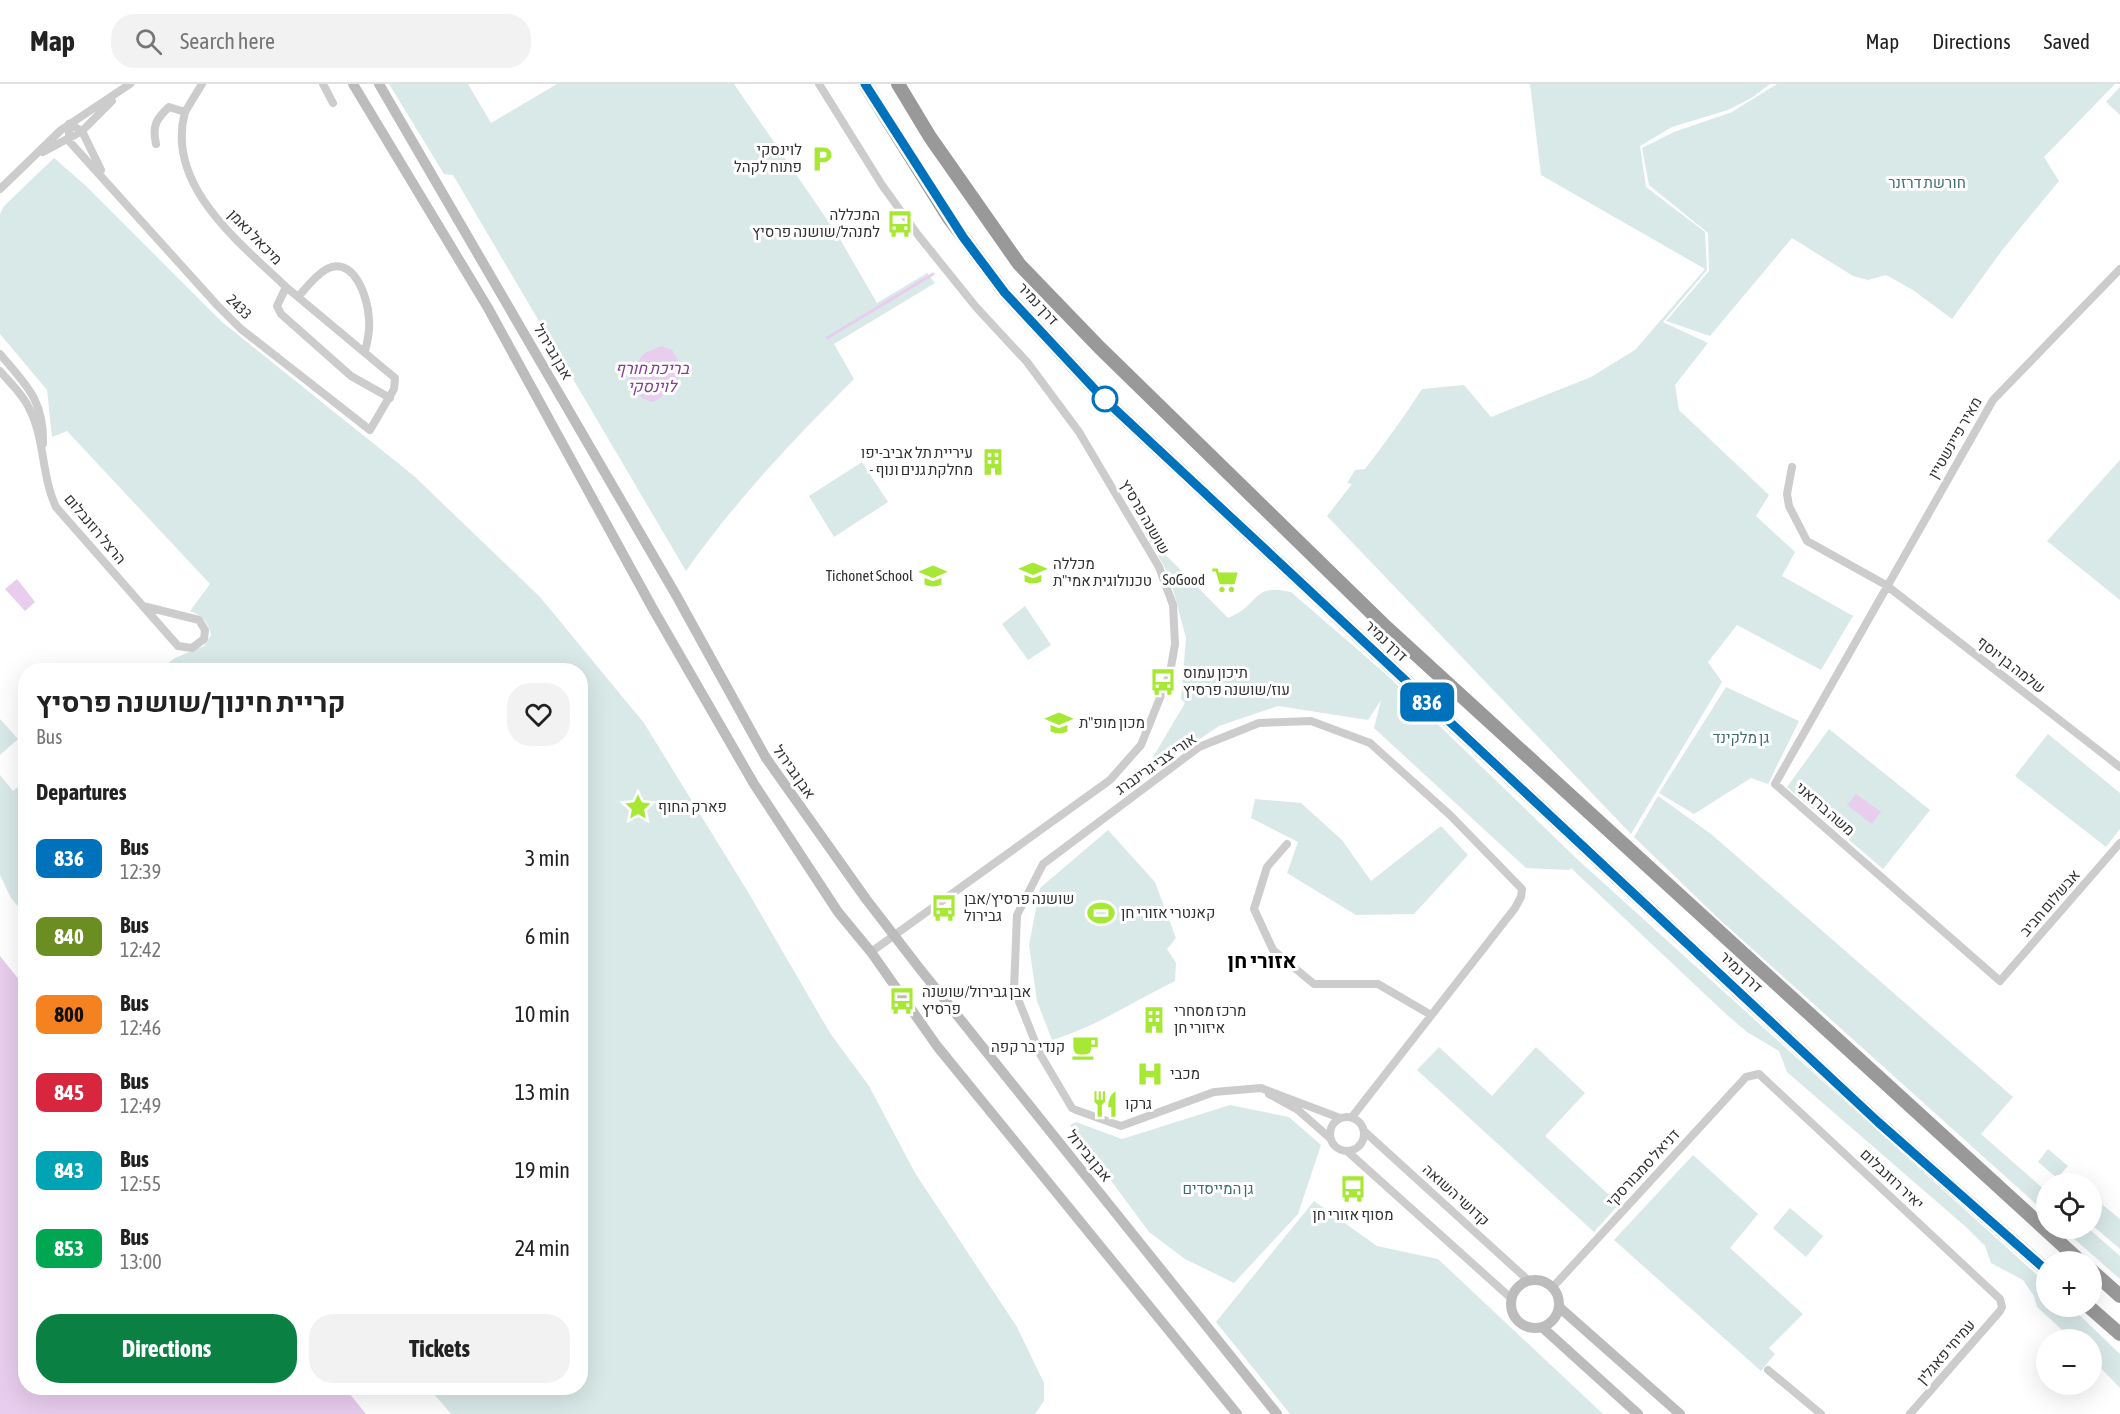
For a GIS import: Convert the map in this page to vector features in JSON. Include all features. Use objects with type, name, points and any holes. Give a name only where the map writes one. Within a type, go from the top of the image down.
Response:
[{"type":"highway","name":"דרך נמיר","points":[[865,84],[963,237],[1005,293],[1101,396],[1878,1122],[2036,1261]]},
{"type":"highway","name":"דרך נמיר","points":[[898,84],[930,137],[1019,264],[1100,348],[1386,627],[2069,1251]]},
{"type":"highway","points":[[2102,1280],[2120,1296]]},
{"type":"highway","points":[[2101,1317],[2120,1334]]},
{"type":"street","points":[[0,189],[69,124],[130,84]]},
{"type":"street","points":[[32,160],[69,141],[82,131],[130,84]]},
{"type":"street","name":"מיכאל נאמן","points":[[202,84],[185,112],[181,128],[183,160],[194,186],[234,237],[286,287],[277,306],[281,314],[351,376],[390,398]]},
{"type":"street","points":[[323,84],[333,103]]},
{"type":"street","points":[[353,84],[488,308],[653,609],[754,784],[838,912],[872,952],[937,1046],[1237,1414]]},
{"type":"street","name":"אבן גבירול","points":[[379,84],[676,595],[766,758],[894,935],[1277,1414]]},
{"type":"street","name":"שושנה פרסיץ","points":[[819,84],[882,185],[918,236],[976,307],[1027,362],[1079,432],[1143,536],[1173,604],[1175,644],[1170,673],[1141,745],[1110,780],[872,952]]},
{"type":"street","points":[[156,144],[153,131],[156,118],[170,107],[185,112]]},
{"type":"street","points":[[69,124],[82,131]]},
{"type":"street","points":[[69,124],[69,141]]},
{"type":"street","name":"2433","points":[[82,131],[109,182]]},
{"type":"street","name":"2433","points":[[69,141],[109,182],[152,235],[225,313],[370,430],[390,398]]},
{"type":"street","points":[[298,297],[326,270],[337,266],[346,268],[355,277],[366,298],[369,333],[365,351]]},
{"type":"street","name":"מאיר פיינשטיין","points":[[1886,585],[1993,400],[2120,269]]},
{"type":"street","points":[[286,287],[395,378],[390,398]]},
{"type":"street","name":"הרצל רוזנבלום","points":[[0,354],[29,387],[40,407],[43,422],[42,460]]},
{"type":"street","name":"הרצל רוזנבלום","points":[[0,371],[29,406],[45,480],[56,507],[143,606],[182,648],[197,647],[204,639],[205,630],[199,620],[143,606]]},
{"type":"street","name":"שלמה בן יוסף","points":[[1792,467],[1787,494],[1789,506],[1807,541],[1886,585],[2120,767]]},
{"type":"street","name":"משה ברזאני","points":[[1886,585],[1775,784],[2000,981]]},
{"type":"street","name":"אורי צבי גרינברג","points":[[1340,1118],[1261,1088],[1214,1092],[1132,1124],[1121,1126],[1072,1108],[1042,1059],[1014,989],[1017,915],[1043,864],[1199,747],[1259,723],[1311,720],[1370,744],[1450,814],[1522,889],[1515,908],[1352,1118]]},
{"type":"street","name":"אבשלום חביב","points":[[2000,981],[2120,843]]},
{"type":"street","points":[[1287,844],[1267,867],[1254,909],[1273,950],[1314,984],[1378,984],[1431,1015]]},
{"type":"street","name":"דניאל סמבורסקי","points":[[1552,1288],[1746,1077],[1759,1074]]},
{"type":"street","name":"יאיר רוזנבלום","points":[[1759,1074],[2001,1299],[2002,1307]]},
{"type":"street","points":[[1261,1088],[1298,1110],[1338,1148],[1347,1151],[1512,1299]]},
{"type":"street","points":[[1331,1139],[1333,1125],[1340,1118],[1352,1118],[1359,1122],[1364,1131],[1360,1144],[1347,1151]]},
{"type":"street","name":"קדושי השואה","points":[[1364,1131],[1529,1281]]},
{"type":"street","points":[[1559,1307],[1553,1319],[1542,1327],[1534,1328],[1519,1322],[1512,1308],[1512,1299],[1518,1288],[1529,1281],[1542,1281],[1552,1288],[1559,1307],[1680,1414]]},
{"type":"street","name":"עמיחי פאגלין","points":[[1910,1414],[2002,1307]]},
{"type":"street","points":[[1542,1327],[1638,1414]]},
{"type":"street","points":[[1768,1370],[1821,1414]]},
{"type":"green space","points":[[389,84],[468,84],[491,123],[557,84],[734,84],[837,234],[877,303],[927,273],[935,283],[834,344],[854,379],[766,471],[724,520],[686,571],[453,175],[444,174]]},
{"type":"green space","points":[[1530,84],[1770,84],[1753,97],[1728,110],[1672,127],[1640,146],[1646,187],[1705,232],[1707,270],[1663,322],[1708,343],[1675,385],[1679,410],[1769,495],[1756,516],[1795,552],[1782,576],[1853,616],[1821,670],[1737,625],[1708,662],[1722,682],[1631,834],[1327,516],[1352,484],[1347,483],[1355,470],[1365,469],[1422,389],[1464,385],[1491,417],[1591,377],[1635,350],[1705,269],[1541,175]]},
{"type":"green space","name":"חורשת דרזנר","points":[[1777,84],[2115,84],[2044,157],[2059,181],[2003,249],[1952,319],[1913,290],[1886,275],[1868,280],[1853,276],[1792,238],[1710,336],[1666,321],[1709,271],[1708,233],[1649,185],[1642,148],[1674,132],[1732,112]]},
{"type":"green space","points":[[2120,87],[2120,115],[2106,102]]},
{"type":"green space","name":"פארק החוף","points":[[54,158],[85,185],[222,322],[414,476],[540,597],[644,723],[748,892],[830,1033],[869,1086],[915,1173],[1017,1327],[1044,1383],[1044,1401],[1035,1414],[451,1414],[435,1395],[588,1395],[588,663],[168,663],[204,646],[211,635],[204,620],[190,611],[210,584],[67,431],[52,437],[47,390],[0,334],[0,214],[4,206]]},
{"type":"green space","points":[[2120,460],[2120,600],[2047,541]]},
{"type":"green space","points":[[862,462],[888,502],[834,537],[809,496]]},
{"type":"green space","points":[[1146,535],[1228,618],[1246,608],[1261,593],[1278,590],[1291,592],[1388,676],[1577,859],[2036,1274],[2036,1303],[2034,1296],[2023,1280],[1991,1263],[1985,1246],[1966,1227],[1787,1072],[1779,1051],[1747,1032],[1727,1015],[1571,868],[1570,870],[1526,868],[1374,728],[1381,700],[1368,720],[1278,706],[1219,726],[1140,779],[1185,703],[1181,699],[1186,638],[1169,575]]},
{"type":"green space","points":[[1025,606],[1051,645],[1028,660],[1002,624]]},
{"type":"green space","name":"גן מלקינד","points":[[1726,687],[1799,721],[1768,784],[1751,778],[1694,814],[1659,793]]},
{"type":"green space","points":[[0,719],[18,739],[0,755]]},
{"type":"green space","points":[[1829,729],[1930,810],[1883,869],[1787,787]]},
{"type":"green space","points":[[2048,734],[2120,793],[2120,829],[2106,847],[2015,776]]},
{"type":"green space","points":[[0,775],[13,791],[18,787],[18,906],[11,898],[0,875]]},
{"type":"green space","points":[[1658,796],[1711,834],[2013,1097],[1981,1134],[2036,1182],[2036,1204],[1718,918],[1634,837]]},
{"type":"green space","points":[[1255,799],[1301,803],[1342,840],[1371,881],[1441,826],[1468,855],[1414,914],[1356,915],[1287,873],[1298,842],[1251,818]]},
{"type":"green space","name":"קאנטרי אזורי חן","points":[[1108,830],[1155,882],[1176,938],[1167,949],[1176,963],[1175,981],[1099,1021],[1052,1040],[1037,1001],[1029,945],[1040,888]]},
{"type":"green space","points":[[1439,1047],[1492,1096],[1536,1047],[1585,1093],[1545,1136],[1619,1204],[1594,1232],[1417,1070]]},
{"type":"green space","name":"גן המייסדים","points":[[1230,1105],[1289,1117],[1321,1145],[1298,1214],[1234,1283],[1185,1259],[1149,1232],[1070,1125],[1076,1122],[1122,1139]]},
{"type":"green space","points":[[2048,1149],[2068,1166],[2062,1173],[2051,1173],[2038,1162]]},
{"type":"green space","points":[[1693,1155],[1758,1214],[1730,1248],[1803,1314],[1769,1348],[1775,1354],[1761,1371],[1614,1240]]},
{"type":"green space","points":[[1314,1201],[1377,1246],[1438,1259],[1603,1414],[1290,1414],[1216,1322]]},
{"type":"green space","points":[[2102,1204],[2120,1219],[2120,1249],[2102,1233]]},
{"type":"green space","points":[[1790,1208],[1823,1236],[1806,1257],[1773,1228]]},
{"type":"green space","points":[[2074,1239],[2100,1239],[2120,1256],[2120,1279],[2102,1263],[2102,1251],[2088,1251]]},
{"type":"green space","points":[[2048,1317],[2081,1317],[2094,1329],[2061,1329]]},
{"type":"green space","points":[[2102,1337],[2120,1354],[2120,1388],[2102,1369]]},
{"type":"water","name":"בריכת חורף לוינסקי","points":[[662,346],[672,350],[682,367],[672,388],[653,402],[642,398],[636,392],[628,372],[645,353]]},
{"type":"water","points":[[17,579],[35,602],[25,611],[5,589]]},
{"type":"water","points":[[1856,794],[1881,812],[1872,824],[1847,805]]},
{"type":"water","points":[[0,956],[18,978],[18,1395],[351,1395],[366,1414],[0,1414]]},
{"type":"waterway","points":[[827,338],[933,274]]},
{"type":"bus line","name":"836","points":[[865,84],[949,218],[1005,293],[1101,396],[1878,1122],[2036,1261]]},
{"type":"place","name":"לוינסקי פתוח לקהל","points":[[822,159]]},
{"type":"place","name":"המכללה למנהל/שושנה פרסיץ","points":[[900,224]]},
{"type":"place","name":"עיריית תל אביב-יפו - מחלקת גנים ונוף","points":[[993,462]]},
{"type":"place","name":"מכללה טכנולוגית אמי\"ת","points":[[1033,573]]},
{"type":"place","name":"Tichonet School","points":[[933,576]]},
{"type":"place","name":"SoGood","points":[[1225,580]]},
{"type":"place","name":"תיכון עמוס עוז/שושנה פרסיץ","points":[[1163,682]]},
{"type":"place","name":"מכון מופ\"ת","points":[[1059,723]]},
{"type":"place","name":"פארק החוף","points":[[638,807]]},
{"type":"place","name":"שושנה פרסיץ/אבן גבירול","points":[[944,908]]},
{"type":"place","name":"קאנטרי אזורי חן","points":[[1101,913]]},
{"type":"place","name":"אבן גבירול/שושנה פרסיץ","points":[[902,1001]]},
{"type":"place","name":"מרכז מסחרי איזורי חן","points":[[1154,1020]]},
{"type":"place","name":"קנדי בר קפה","points":[[1085,1047]]},
{"type":"place","name":"מכבי","points":[[1150,1074]]},
{"type":"place","name":"גרקו","points":[[1105,1104]]},
{"type":"place","name":"מסוף אזורי חן","points":[[1353,1189]]},
{"type":"district","name":"אזורי חן","points":[[1262,961]]}]
